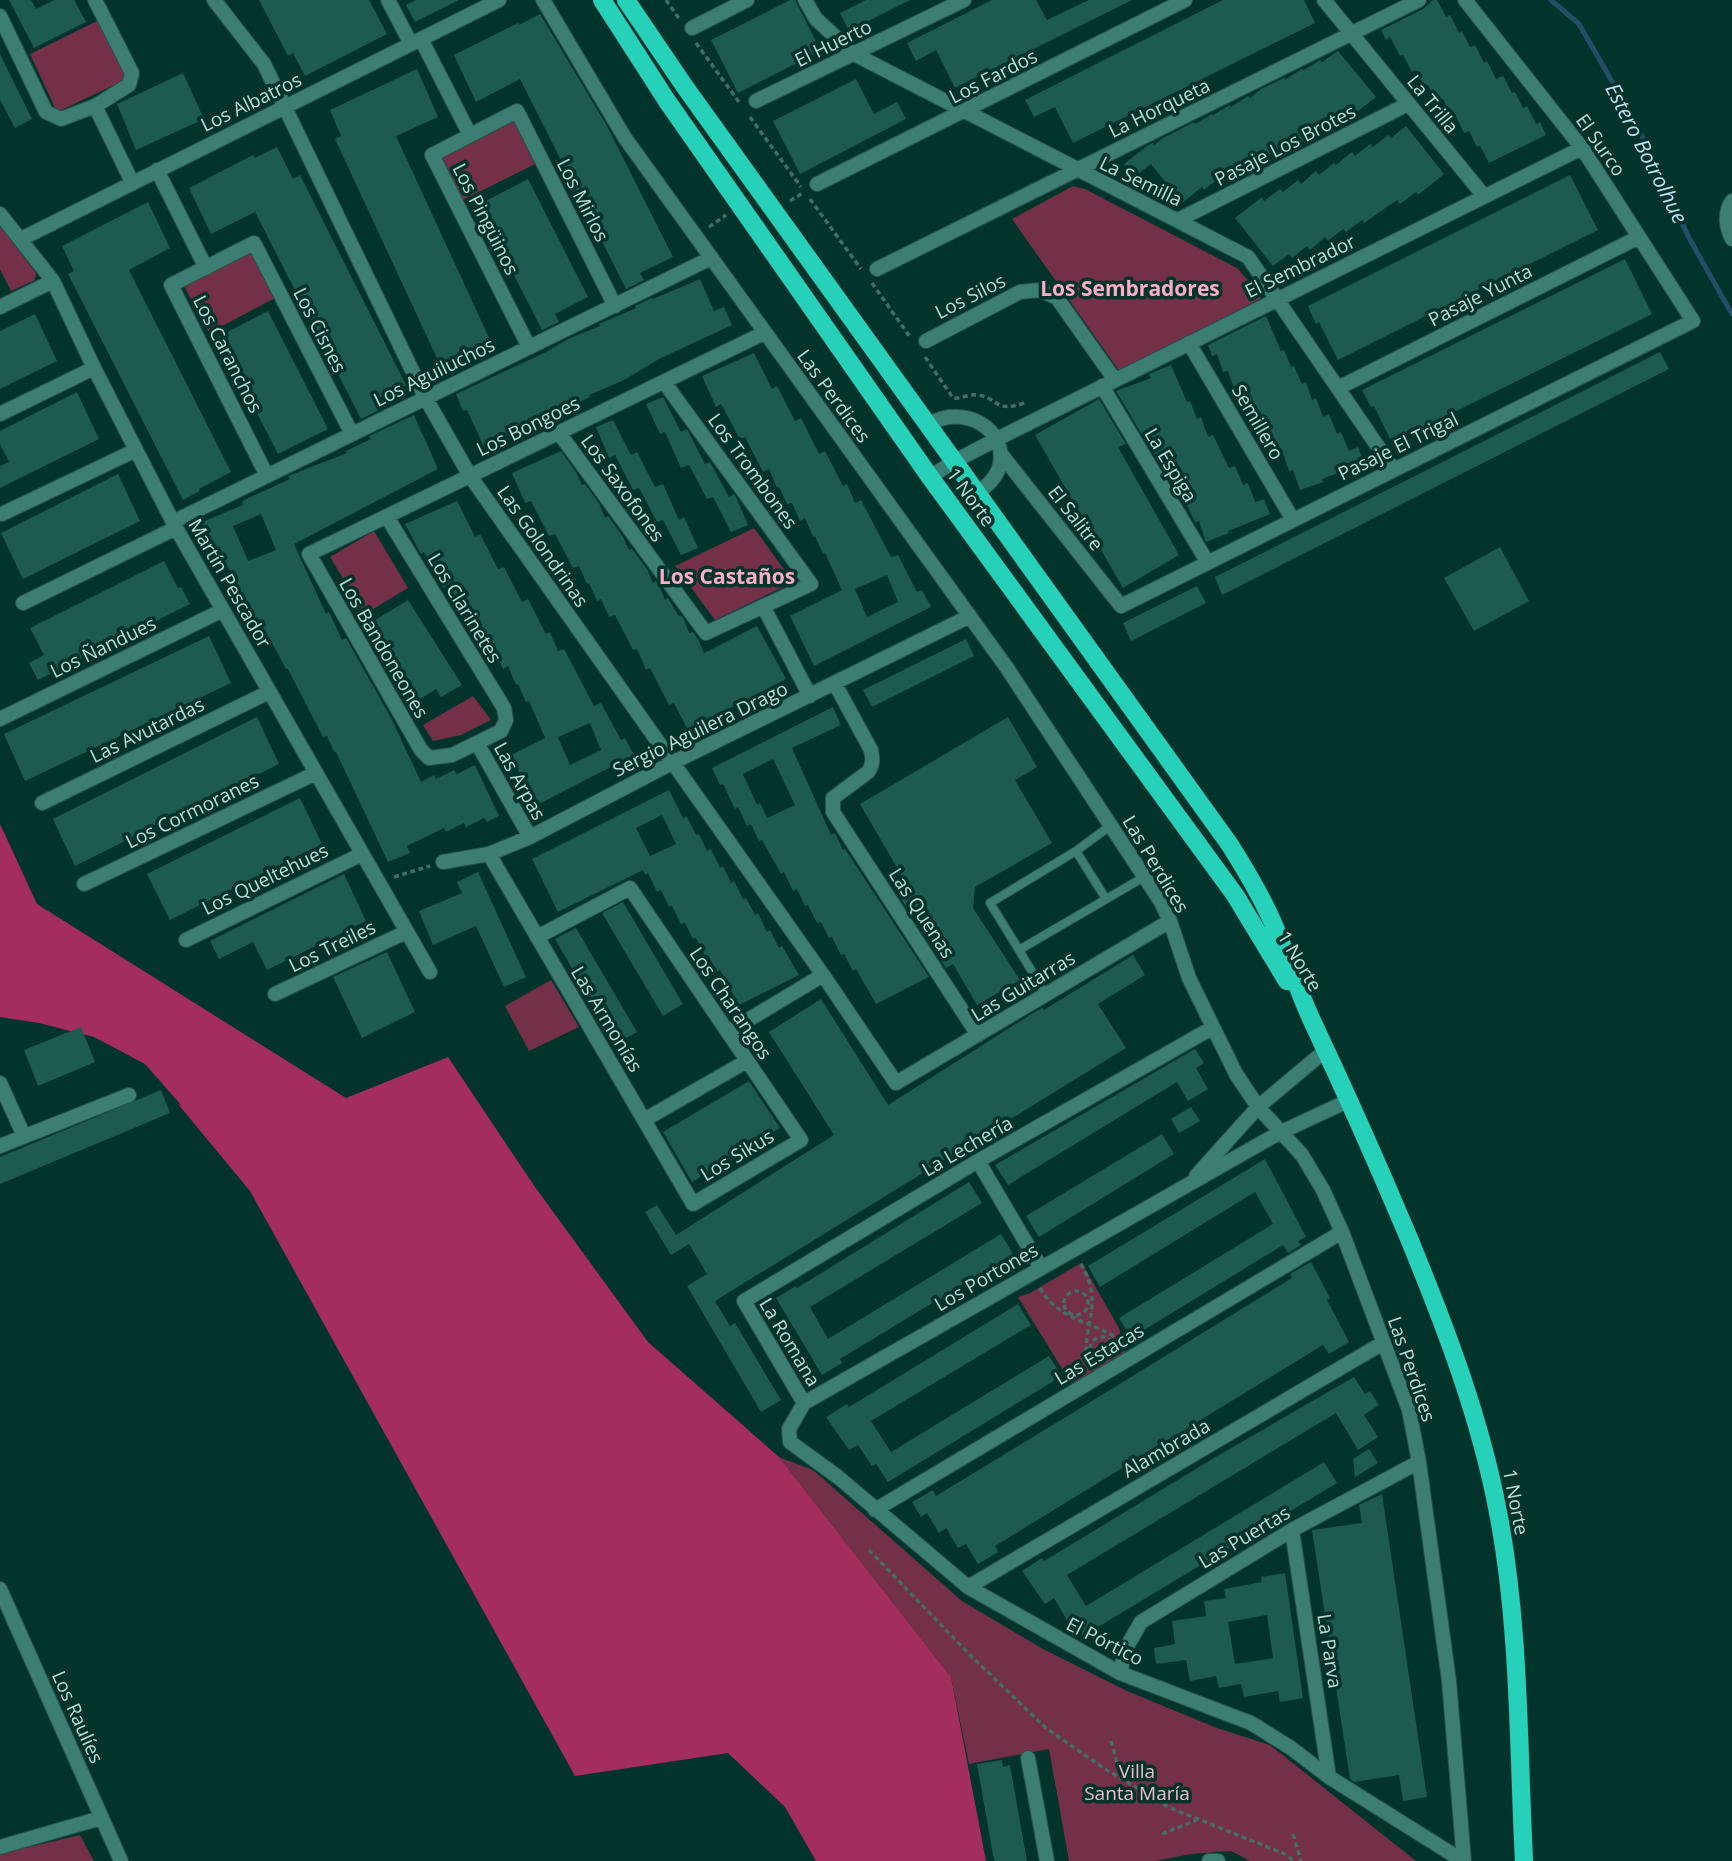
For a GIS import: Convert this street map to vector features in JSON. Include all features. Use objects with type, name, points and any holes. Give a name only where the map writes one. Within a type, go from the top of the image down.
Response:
[{"type":"main road","name":"1 Norte","points":[[602,0],[667,101],[930,477],[1235,895],[1310,1017],[1326,1049],[1437,1305],[1487,1462],[1498,1513],[1513,1636],[1524,1861]]},
{"type":"main road","name":"1 Norte","points":[[625,0],[1247,872],[1276,928],[1310,1017]]},
{"type":"street","points":[[0,16],[46,112],[61,119],[95,106],[129,85],[132,73],[94,0]]},
{"type":"street","name":"Las Golondrinas","points":[[214,0],[264,64],[425,397],[470,476],[823,975],[896,1083]]},
{"type":"street","points":[[388,0],[416,41],[470,135]]},
{"type":"street","name":"Los Albatros","points":[[21,239],[499,0]]},
{"type":"street","name":"Las Perdices","points":[[543,0],[625,138],[1007,668],[1144,877],[1170,921],[1189,978],[1236,1074],[1258,1107],[1302,1156],[1323,1190],[1342,1232],[1409,1410],[1419,1462],[1449,1681],[1463,1861]]},
{"type":"street","points":[[689,30],[747,0]]},
{"type":"street","name":"La Semilla","points":[[805,0],[816,19],[854,54],[963,113],[1248,257],[1394,470]]},
{"type":"street","name":"El Huerto","points":[[749,103],[964,0]]},
{"type":"street","name":"Los Fardos","points":[[817,184],[1185,0]]},
{"type":"street","name":"La Trilla","points":[[1324,0],[1484,197]]},
{"type":"street","name":"La Horqueta","points":[[873,274],[1419,0]]},
{"type":"street","name":"El Surco","points":[[1465,0],[1582,148],[1693,321]]},
{"type":"street","name":"Pasaje Los Brotes","points":[[1178,220],[1409,104]]},
{"type":"street","points":[[95,106],[132,182]]},
{"type":"street","name":"Los Pingüinos","points":[[517,111],[432,155],[529,347]]},
{"type":"street","name":"Los Mirlos","points":[[517,111],[615,306]]},
{"type":"street","name":"El Sembrador","points":[[930,477],[997,439],[1582,148]]},
{"type":"street","name":"Los Caranchos","points":[[157,170],[206,268]]},
{"type":"street","points":[[1732,201],[1727,208],[1726,224],[1732,239]]},
{"type":"street","name":"Martín Pescador","points":[[0,214],[53,281],[174,525],[430,972]]},
{"type":"street","name":"Pasaje Yunta","points":[[1338,388],[1639,237]]},
{"type":"street","name":"Los Caranchos","points":[[254,243],[172,285],[267,476]]},
{"type":"street","name":"Los Cisnes","points":[[254,243],[352,434]]},
{"type":"street","name":"Los Aguiluchos","points":[[23,603],[267,476],[711,258]]},
{"type":"street","points":[[0,307],[53,281]]},
{"type":"street","name":"Los Silos","points":[[921,344],[1020,292],[1040,290],[1058,298],[1108,383]]},
{"type":"street","name":"Pasaje El Trigal","points":[[1121,606],[1693,321]]},
{"type":"street","name":"Los Bongoes","points":[[309,554],[764,333]]},
{"type":"street","name":"Semillero","points":[[1189,343],[1293,520]]},
{"type":"street","points":[[0,414],[94,368]]},
{"type":"street","name":"Los Trombones","points":[[664,382],[811,584],[763,606]]},
{"type":"street","name":"La Espiga","points":[[1108,383],[1208,563]]},
{"type":"street","points":[[929,424],[946,417],[969,419],[989,430],[997,439],[1002,454],[998,475],[988,487],[976,494]]},
{"type":"street","name":"Los Saxofones","points":[[559,433],[706,633],[763,606]]},
{"type":"street","points":[[2,514],[136,450]]},
{"type":"street","name":"El Salitre","points":[[1002,454],[1121,606]]},
{"type":"street","name":"Los Clarinetes","points":[[387,517],[504,708],[506,720],[500,730],[477,743]]},
{"type":"street","name":"Los Bandoneones","points":[[309,554],[421,750],[429,758],[452,755],[477,743]]},
{"type":"street","points":[[763,606],[810,696]]},
{"type":"street","name":"Los Ñandues","points":[[0,719],[223,610]]},
{"type":"street","name":"Sergio Aguilera Drago","points":[[443,862],[489,855],[530,837],[970,616]]},
{"type":"street","name":"Las Quenas","points":[[835,684],[871,750],[872,766],[868,772],[833,798],[833,812],[978,1035]]},
{"type":"street","name":"Las Avutardas","points":[[42,803],[269,692]]},
{"type":"street","name":"Las Arpas","points":[[477,743],[530,837]]},
{"type":"street","name":"Los Cormoranes","points":[[84,884],[316,773]]},
{"type":"street","name":"Los Queltehues","points":[[186,940],[362,853]]},
{"type":"street","name":"Las Armonías","points":[[489,855],[693,1204]]},
{"type":"street","name":"Los Charangos","points":[[537,937],[630,888],[800,1140]]},
{"type":"street","name":"Las Guitarras","points":[[896,1083],[1170,921]]},
{"type":"street","name":"Los Treiles","points":[[275,995],[407,932]]},
{"type":"street","points":[[728,1032],[823,975]]},
{"type":"street","name":"La Lechería","points":[[744,1301],[978,1161],[1212,1028]]},
{"type":"street","name":"Los Portones","points":[[1188,1185],[1258,1107],[1326,1049]]},
{"type":"street","points":[[644,1120],[747,1061]]},
{"type":"street","points":[[0,1083],[24,1136]]},
{"type":"street","points":[[0,1146],[129,1095]]},
{"type":"street","name":"Los Portones","points":[[804,1403],[1279,1133],[1350,1100]]},
{"type":"street","name":"Los Sikus","points":[[693,1204],[800,1140]]},
{"type":"street","points":[[978,1161],[1034,1272]]},
{"type":"street","name":"Las Estacas","points":[[875,1510],[1342,1232]]},
{"type":"street","name":"La Romana","points":[[744,1301],[804,1403]]},
{"type":"street","name":"Alambrada","points":[[968,1587],[1383,1343]]},
{"type":"street","name":"El Pórtico","points":[[804,1403],[789,1429],[790,1442],[838,1477],[968,1587],[1120,1673],[1251,1723],[1291,1748],[1329,1777],[1463,1861]]},
{"type":"street","name":"Las Puertas","points":[[1120,1673],[1126,1648],[1141,1622],[1292,1530],[1419,1462]]},
{"type":"street","name":"La Parva","points":[[1292,1530],[1329,1777]]},
{"type":"street","name":"Los Raulíes","points":[[0,1589],[121,1861]]},
{"type":"street","points":[[1028,1758],[1047,1861]]},
{"type":"street","points":[[0,1847],[101,1818]]},
{"type":"street","points":[[1209,1861],[1218,1861]]},
{"type":"lane","points":[[1046,995],[990,903],[1076,851],[1110,826]]},
{"type":"lane","points":[[1076,851],[1106,900]]},
{"type":"lane","points":[[1019,950],[1144,877]]},
{"type":"path","points":[[666,0],[749,103]]},
{"type":"path","points":[[749,116],[861,268]]},
{"type":"path","points":[[873,274],[921,344]]},
{"type":"path","points":[[925,357],[953,398],[975,394],[1001,407],[1015,407],[1024,403]]},
{"type":"path","points":[[378,882],[443,862]]},
{"type":"path","points":[[1073,1250],[1088,1277],[1094,1298],[1086,1353],[1093,1380]]},
{"type":"path","points":[[1034,1272],[1051,1305],[1068,1317],[1112,1335],[1138,1353]]},
{"type":"path","points":[[1070,1292],[1081,1293],[1088,1302],[1087,1308],[1079,1315],[1068,1312],[1064,1307],[1066,1296],[1070,1292]]},
{"type":"path","points":[[1096,1338],[1108,1338],[1114,1348],[1113,1353],[1105,1361],[1094,1358],[1091,1353],[1092,1342],[1096,1338]]},
{"type":"path","points":[[869,1550],[970,1655],[1046,1728],[1168,1807],[1285,1854],[1294,1861]]},
{"type":"path","points":[[1111,1741],[1121,1779]]},
{"type":"path","points":[[1162,1834],[1199,1819]]},
{"type":"path","points":[[1293,1834],[1301,1861]]},
{"type":"green space","points":[[99,20],[127,79],[57,112],[30,54]]},
{"type":"green space","points":[[514,121],[535,164],[463,200],[442,158]]},
{"type":"green space","points":[[1073,186],[1085,189],[1237,268],[1262,296],[1120,372],[1012,219]]},
{"type":"green space","points":[[0,226],[36,273],[35,280],[11,291],[0,269]]},
{"type":"green space","points":[[250,250],[275,298],[209,333],[184,286]]},
{"type":"green space","points":[[754,528],[793,582],[715,620],[675,566]]},
{"type":"green space","points":[[374,531],[408,588],[365,614],[330,557]]},
{"type":"green space","points":[[473,696],[491,720],[461,735],[433,741],[423,725]]},
{"type":"green space","points":[[551,980],[579,1027],[529,1051],[505,1006]]},
{"type":"green space","points":[[1081,1263],[1095,1276],[1083,1265],[1119,1328],[1126,1354],[1072,1385],[1018,1297],[1030,1293]]},
{"type":"green space","name":"Villa Santa María","points":[[779,1457],[813,1470],[962,1601],[1043,1649],[1127,1691],[1217,1728],[1270,1745],[1416,1861],[1250,1861],[1231,1851],[1191,1854],[1156,1861],[1069,1861],[1049,1749],[969,1764],[951,1677]]},
{"type":"green space","points":[[80,1835],[94,1861],[0,1861],[0,1854]]},
{"type":"shaded area","points":[[0,824],[37,904],[346,1098],[448,1057],[535,1187],[648,1342],[779,1457],[951,1677],[986,1861],[816,1861],[785,1807],[728,1753],[575,1776],[250,1191],[145,1064],[94,1037],[39,1023],[0,1017]]},
{"type":"building","points":[[9,0],[31,0],[36,9],[54,0],[74,0],[86,22],[34,48]]},
{"type":"building","points":[[259,0],[369,0],[387,34],[305,76],[293,53],[288,56]]},
{"type":"building","points":[[416,0],[459,0],[415,22],[406,5]]},
{"type":"building","points":[[790,0],[795,0],[821,51],[738,93],[711,40]]},
{"type":"building","points":[[866,0],[910,0],[849,31],[840,13]]},
{"type":"building","points":[[992,0],[1036,0],[1047,20],[1089,0],[1132,0],[955,88],[936,50],[916,61],[907,43]]},
{"type":"building","points":[[1223,0],[1304,0],[1315,23],[1073,143],[1055,107],[1034,117],[1025,100]]},
{"type":"building","points":[[1433,0],[1437,0],[1446,17],[1450,15],[1470,47],[1475,45],[1496,79],[1503,76],[1523,108],[1527,106],[1536,124],[1540,122],[1546,135],[1489,163],[1469,131],[1464,133],[1456,116],[1452,117],[1443,99],[1437,102],[1428,85],[1424,86],[1416,70],[1412,72],[1390,37],[1386,40],[1381,30],[1423,9]]},
{"type":"building","points":[[540,14],[607,126],[673,257],[640,273],[644,280],[626,289],[520,79],[476,102],[454,55]]},
{"type":"building","points":[[1338,51],[1376,97],[1349,118],[1347,115],[1331,127],[1328,124],[1295,147],[1292,143],[1277,156],[1274,152],[1241,173],[1238,169],[1222,181],[1220,177],[1182,203],[1151,164],[1134,177],[1124,164],[1147,146],[1153,143],[1154,145],[1230,105],[1231,107],[1248,96],[1250,98],[1261,89],[1320,60],[1322,62]]},
{"type":"building","points":[[0,54],[32,119],[15,128],[0,100]]},
{"type":"building","points":[[417,69],[438,117],[396,136],[491,342],[458,357],[459,361],[442,369],[335,139],[341,136],[330,110]]},
{"type":"building","points":[[183,73],[204,119],[136,150],[117,104]]},
{"type":"building","points":[[856,79],[874,114],[897,102],[906,119],[800,174],[773,121]]},
{"type":"building","points":[[1406,126],[1444,174],[1418,195],[1416,192],[1400,204],[1397,200],[1364,223],[1362,220],[1346,232],[1343,229],[1328,241],[1325,237],[1310,250],[1307,246],[1292,258],[1289,254],[1273,266],[1235,218],[1262,197],[1264,201],[1280,189],[1283,192],[1298,180],[1301,184],[1316,171],[1319,175],[1352,152],[1355,156],[1388,135],[1391,138]]},
{"type":"building","points":[[277,147],[293,179],[300,175],[406,385],[374,400],[379,410],[361,419],[255,212],[211,234],[189,188],[253,155],[255,158]]},
{"type":"building","points":[[1570,175],[1598,230],[1338,360],[1308,306]]},
{"type":"building","points":[[528,179],[588,297],[555,314],[559,322],[542,330],[478,205]]},
{"type":"building","points":[[148,202],[170,248],[129,270],[231,472],[183,500],[68,274],[74,271],[62,246]]},
{"type":"building","points":[[1625,259],[1652,314],[1392,443],[1374,406],[1371,407],[1362,390]]},
{"type":"building","points":[[700,279],[714,311],[724,307],[732,325],[659,359],[624,380],[498,440],[499,442],[485,449],[467,410],[463,411],[456,394],[600,326],[599,324],[636,308],[635,306]]},
{"type":"building","points":[[268,311],[328,429],[278,454],[218,337]]},
{"type":"building","points":[[35,314],[57,361],[0,389],[0,331]]},
{"type":"building","points":[[1266,316],[1281,351],[1284,350],[1302,384],[1306,382],[1312,400],[1316,398],[1323,417],[1329,414],[1337,434],[1341,432],[1349,451],[1358,447],[1364,463],[1300,490],[1293,470],[1289,471],[1273,436],[1267,439],[1260,421],[1257,422],[1241,385],[1234,388],[1228,371],[1223,372],[1217,354],[1212,356],[1208,345]]},
{"type":"building","points":[[1660,352],[1669,369],[1222,595],[1215,577]]},
{"type":"building","points":[[754,353],[772,389],[777,386],[795,421],[801,418],[819,454],[825,451],[843,486],[847,484],[855,503],[861,500],[891,557],[898,555],[917,592],[922,590],[931,607],[814,666],[790,616],[842,590],[805,518],[800,521],[792,503],[787,504],[769,469],[763,472],[745,437],[740,439],[721,404],[716,407],[702,376]],"holes":[[[887,575],[898,602],[867,617],[855,589]]]},
{"type":"building","points":[[1171,365],[1187,402],[1190,401],[1197,419],[1201,417],[1208,437],[1213,435],[1229,468],[1235,466],[1243,485],[1248,483],[1255,502],[1264,499],[1270,514],[1206,542],[1199,521],[1195,522],[1179,488],[1175,489],[1147,437],[1144,438],[1116,391],[1151,378],[1149,374]]},
{"type":"building","points":[[77,392],[99,439],[0,488],[0,466],[9,462],[0,444],[0,431]]},
{"type":"building","points":[[663,397],[681,432],[687,429],[705,464],[710,462],[729,497],[734,494],[736,497],[748,525],[731,532],[713,497],[707,499],[689,465],[681,468],[665,432],[660,434],[646,404]]},
{"type":"building","points":[[1099,399],[1126,444],[1118,447],[1179,555],[1123,588],[1035,435]]},
{"type":"building","points":[[414,415],[438,469],[294,544],[326,614],[329,612],[342,640],[346,638],[391,718],[421,782],[434,775],[436,779],[454,770],[457,774],[475,765],[499,816],[487,822],[484,818],[466,827],[464,823],[446,832],[444,828],[407,846],[410,853],[388,862],[336,752],[327,736],[323,737],[288,669],[269,637],[267,638],[257,617],[255,619],[219,552],[215,554],[200,523],[243,505],[242,501],[290,479],[288,476],[347,453],[346,451],[371,439],[369,436]],"holes":[[[261,514],[276,550],[248,561],[233,526]]]},
{"type":"building","points":[[613,420],[631,455],[637,452],[655,487],[663,484],[679,520],[684,517],[698,548],[681,555],[663,520],[657,522],[639,488],[633,490],[615,455],[609,458],[596,427]]},
{"type":"building","points":[[561,451],[582,485],[585,484],[599,503],[605,518],[608,516],[629,550],[632,549],[647,569],[653,583],[656,581],[659,585],[665,600],[668,598],[678,615],[683,617],[689,633],[693,632],[704,653],[757,626],[786,679],[688,730],[674,703],[669,705],[650,668],[646,670],[637,649],[633,650],[615,615],[609,617],[601,599],[597,601],[579,566],[573,568],[555,534],[549,536],[531,501],[525,503],[512,473]]},
{"type":"building","points":[[118,474],[140,521],[23,579],[1,533]]},
{"type":"building","points":[[457,501],[475,537],[480,534],[498,569],[504,567],[522,602],[528,599],[546,634],[550,632],[558,651],[564,649],[594,706],[601,703],[621,740],[625,738],[634,755],[535,806],[511,755],[545,738],[529,701],[526,702],[508,666],[503,669],[495,651],[490,652],[472,617],[466,620],[448,585],[443,588],[435,570],[432,571],[424,552],[421,554],[405,524]],"holes":[[[590,723],[601,750],[570,765],[558,737]]]},
{"type":"building","points":[[1500,547],[1529,601],[1474,631],[1444,578]]},
{"type":"building","points":[[164,561],[190,604],[38,680],[29,663],[44,655],[30,628]]},
{"type":"building","points":[[1197,586],[1206,603],[1131,641],[1123,623]]},
{"type":"building","points":[[408,600],[462,685],[441,697],[436,689],[408,707],[362,628]]},
{"type":"building","points":[[209,636],[231,683],[25,781],[4,734]]},
{"type":"building","points":[[966,639],[974,656],[872,707],[863,690]]},
{"type":"building","points":[[833,707],[841,725],[792,748],[831,835],[835,833],[843,850],[845,849],[929,977],[876,1004],[856,969],[853,971],[844,954],[841,955],[821,922],[817,923],[797,889],[793,891],[784,872],[781,874],[751,824],[747,826],[738,807],[735,809],[712,768]],"holes":[[[773,759],[795,805],[767,818],[760,803],[757,805],[743,774]]]},
{"type":"building","points":[[257,717],[279,764],[75,866],[53,819]]},
{"type":"building","points":[[1008,717],[1037,767],[1015,780],[1052,843],[975,887],[973,908],[1020,980],[977,1005],[953,964],[946,968],[896,891],[907,885],[860,804]]},
{"type":"building","points":[[669,790],[683,818],[687,817],[707,851],[711,849],[720,868],[723,866],[731,883],[734,881],[755,915],[758,913],[767,932],[770,930],[779,948],[782,946],[799,975],[739,1005],[720,970],[717,972],[708,955],[705,956],[685,923],[681,924],[661,890],[657,892],[648,873],[645,875],[643,870],[558,912],[532,859]],"holes":[[[662,815],[676,844],[650,856],[636,828]]]},
{"type":"building","points":[[300,798],[322,844],[170,920],[147,874]]},
{"type":"building","points":[[478,872],[526,977],[504,987],[476,926],[433,945],[419,911],[462,893],[457,882]]},
{"type":"building","points":[[344,874],[366,921],[267,970],[253,942],[219,959],[210,941]]},
{"type":"building","points":[[623,902],[683,1004],[663,1016],[602,913]]},
{"type":"building","points":[[576,928],[637,1032],[616,1044],[555,939]]},
{"type":"building","points":[[387,952],[415,1012],[362,1038],[333,977]]},
{"type":"building","points":[[1133,955],[1145,975],[1098,1004],[1126,1048],[715,1301],[730,1326],[735,1323],[781,1400],[761,1412],[687,1286],[707,1274],[689,1244],[671,1255],[645,1212],[657,1205],[676,1235],[834,1135],[769,1032],[821,999],[888,1105],[1030,1015],[1042,1008],[1044,1010]]},
{"type":"building","points":[[81,1027],[95,1062],[38,1086],[24,1050]]},
{"type":"building","points":[[1195,1049],[1204,1063],[1196,1068],[1208,1089],[1188,1101],[1177,1082],[1008,1185],[995,1165]]},
{"type":"building","points":[[749,1081],[780,1128],[692,1182],[663,1132]]},
{"type":"building","points":[[161,1090],[170,1113],[0,1184],[0,1157]]},
{"type":"building","points":[[1191,1107],[1200,1121],[1179,1133],[1171,1119]]},
{"type":"building","points":[[1162,1134],[1174,1154],[1039,1237],[1026,1216]]},
{"type":"building","points":[[1265,1159],[1306,1237],[1298,1241],[1301,1245],[1288,1253],[1283,1245],[1131,1338],[1119,1318],[1273,1224],[1255,1192],[1100,1287],[1088,1266]]},
{"type":"building","points":[[969,1182],[982,1203],[810,1307],[828,1339],[1001,1234],[1013,1254],[840,1359],[842,1363],[822,1375],[776,1298],[796,1286],[797,1288]]},
{"type":"building","points":[[1311,1262],[1349,1342],[1329,1354],[1323,1345],[995,1546],[998,1552],[978,1564],[966,1544],[958,1548],[946,1528],[939,1533],[927,1513],[921,1517],[912,1502],[933,1490],[936,1496],[1292,1278],[1290,1274]]},
{"type":"building","points":[[1018,1304],[1031,1325],[871,1421],[891,1452],[1049,1356],[1062,1376],[888,1482],[876,1464],[872,1466],[858,1445],[849,1450],[826,1417],[847,1404],[849,1407]]},
{"type":"building","points":[[1354,1377],[1365,1394],[1370,1391],[1379,1405],[1364,1415],[1378,1437],[1358,1450],[1336,1413],[1067,1575],[1086,1606],[1324,1462],[1337,1483],[1083,1636],[1072,1617],[1067,1620],[1054,1598],[1045,1604],[1022,1571],[1042,1558],[1044,1561]]},
{"type":"building","points":[[1369,1449],[1378,1463],[1355,1477],[1353,1459]]},
{"type":"building","points":[[1382,1494],[1427,1797],[1403,1801],[1399,1775],[1354,1782],[1350,1779],[1312,1530],[1362,1523],[1359,1505]]},
{"type":"building","points":[[1285,1573],[1303,1698],[1280,1702],[1278,1691],[1244,1697],[1241,1684],[1219,1688],[1216,1676],[1190,1681],[1186,1660],[1156,1664],[1154,1648],[1175,1644],[1172,1621],[1206,1616],[1204,1601],[1226,1598],[1224,1589],[1262,1582],[1261,1577]],"holes":[[[1267,1615],[1273,1658],[1235,1664],[1228,1622]]]},
{"type":"building","points":[[1002,1760],[1003,1767],[1010,1765],[1027,1861],[995,1861],[993,1855],[977,1764]]},
{"type":"waterway","name":"Estero Botrolhue","points":[[1551,0],[1579,24],[1636,123],[1689,238],[1732,314]]},
{"type":"district","name":"Los Sembradores","points":[[1130,288]]},
{"type":"district","name":"Los Castaños","points":[[727,576]]}]
